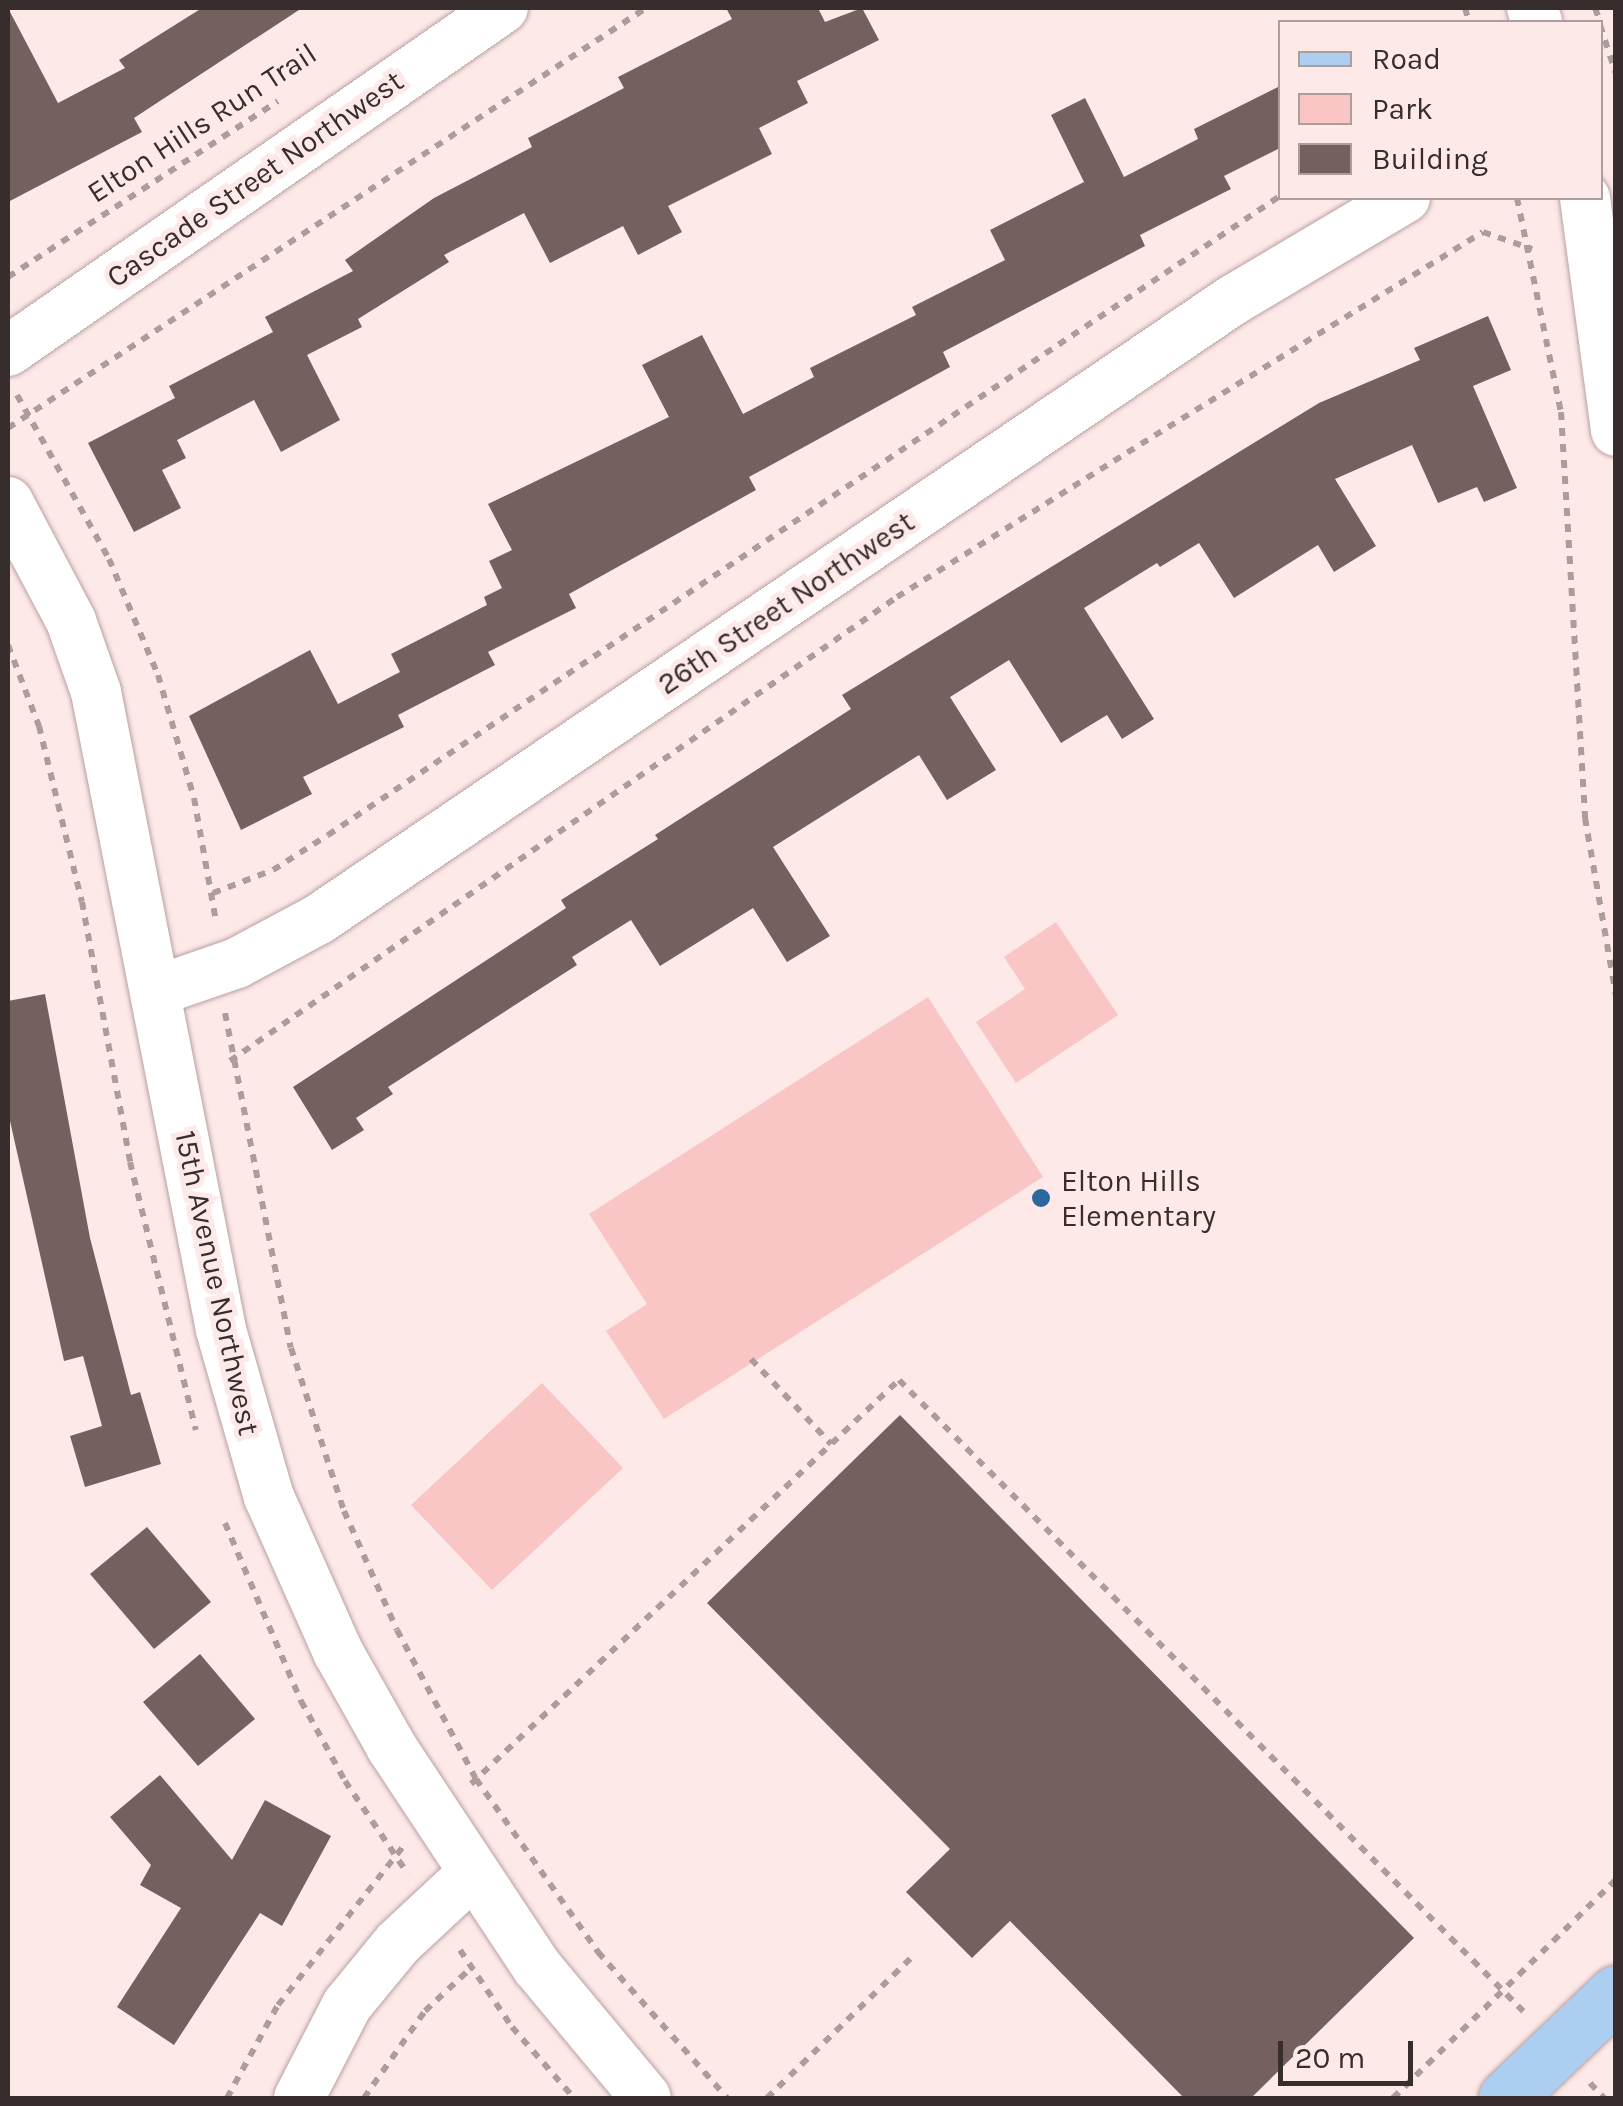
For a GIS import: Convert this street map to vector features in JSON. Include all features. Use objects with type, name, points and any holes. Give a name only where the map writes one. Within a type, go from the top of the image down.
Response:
[{"type":"main road","points":[[1506,2098],[1610,2011]]},
{"type":"street","name":"Cascade Street Northwest","points":[[8,351],[503,8]]},
{"type":"street","name":"26th Street Northwest","points":[[159,990],[237,963],[320,919],[1232,300],[1402,200]]},
{"type":"street","points":[[1585,200],[1616,432]]},
{"type":"street","name":"15th Avenue Northwest","points":[[8,502],[71,620],[96,692],[159,990],[221,1330],[269,1498],[338,1652],[472,1874],[537,1967],[646,2098]]},
{"type":"street","points":[[299,2098],[347,2005],[398,1944],[472,1874]]},
{"type":"path","points":[[8,428],[646,8]]},
{"type":"path","points":[[1603,33],[1616,74]]},
{"type":"path","name":"Elton Hills Run Trail","points":[[8,277],[289,94]]},
{"type":"path","points":[[28,414],[109,559],[158,675],[213,893],[273,870],[314,844],[1278,197]]},
{"type":"path","points":[[1519,200],[1532,249],[1561,412],[1584,818],[1616,996]]},
{"type":"path","points":[[727,2098],[598,1952],[476,1779],[396,1630],[344,1511],[291,1348],[230,1061],[865,618],[1141,444],[1483,232],[1532,249]]},
{"type":"path","points":[[751,1359],[831,1444]]},
{"type":"path","points":[[476,1779],[899,1380],[1502,1988]]},
{"type":"path","points":[[1394,2098],[1616,1880]]},
{"type":"path","points":[[767,2098],[911,1958]]},
{"type":"path","points":[[364,2098],[424,2011],[472,1967],[574,2098]]},
{"type":"green space","points":[[1056,922],[1118,1015],[1016,1083],[976,1022],[1025,989],[1004,957]]},
{"type":"green space","points":[[928,997],[1043,1177],[664,1419],[606,1331],[647,1304],[589,1214]]},
{"type":"green space","points":[[542,1383],[623,1468],[492,1590],[411,1505]]},
{"type":"building","points":[[8,8],[58,103],[125,68],[119,60],[202,8],[302,8],[134,118],[142,132],[8,202]]},
{"type":"building","points":[[726,8],[818,8],[825,22],[862,8],[879,40],[797,81],[808,103],[759,128],[772,154],[668,206],[682,232],[638,255],[623,226],[550,263],[524,213],[444,255],[449,262],[358,319],[362,327],[307,355],[340,420],[281,452],[254,400],[177,440],[186,458],[162,470],[181,508],[134,532],[88,443],[175,398],[169,386],[273,332],[265,317],[353,271],[345,260],[434,198],[532,147],[528,138],[624,88],[618,77],[732,19]]},
{"type":"building","points":[[1278,87],[1278,149],[1224,176],[1231,189],[1140,235],[1145,246],[943,352],[950,367],[749,477],[756,490],[569,594],[576,608],[488,652],[495,665],[398,715],[404,727],[303,777],[312,794],[241,830],[189,716],[310,650],[338,704],[400,672],[391,654],[487,605],[484,597],[502,588],[489,561],[512,550],[488,504],[669,417],[642,365],[702,335],[743,414],[814,377],[810,368],[916,315],[912,307],[1005,260],[990,230],[1084,182],[1051,115],[1085,98],[1124,177],[1198,139],[1194,129]]},
{"type":"building","points":[[1488,316],[1511,370],[1473,386],[1517,488],[1484,502],[1477,487],[1438,503],[1412,445],[1335,479],[1376,546],[1334,572],[1318,545],[1234,598],[1199,543],[1160,567],[1157,563],[1084,608],[1154,719],[1122,739],[1107,715],[1061,743],[1009,660],[950,697],[996,770],[947,800],[919,755],[773,847],[830,936],[787,962],[753,908],[660,966],[631,920],[572,957],[577,965],[388,1087],[393,1094],[356,1118],[364,1130],[332,1150],[293,1087],[566,908],[561,900],[658,839],[655,835],[851,709],[842,695],[1319,403],[1420,360],[1414,348]]},
{"type":"building","points":[[45,994],[90,1238],[131,1395],[140,1392],[161,1464],[85,1487],[70,1436],[102,1426],[83,1356],[64,1361],[8,1112],[8,1001]]},
{"type":"building","points":[[900,1415],[1414,1938],[1251,2098],[1184,2098],[1010,1921],[972,1958],[906,1892],[950,1849],[707,1603]]},
{"type":"building","points":[[147,1527],[211,1602],[154,1649],[90,1574]]},
{"type":"building","points":[[200,1654],[255,1719],[198,1766],[143,1702]]},
{"type":"building","points":[[160,1775],[232,1860],[265,1800],[331,1836],[282,1926],[260,1913],[174,2045],[117,2007],[181,1908],[140,1885],[151,1865],[110,1817]]},
{"type":"place","name":"Elton Hills Elementary","points":[[1041,1198]]}]
